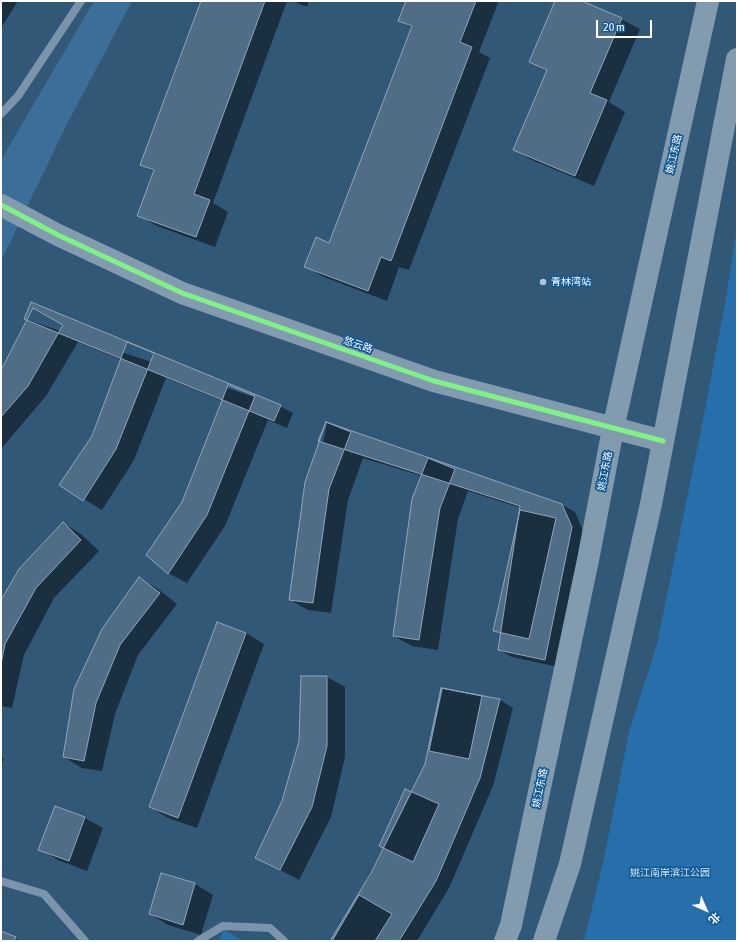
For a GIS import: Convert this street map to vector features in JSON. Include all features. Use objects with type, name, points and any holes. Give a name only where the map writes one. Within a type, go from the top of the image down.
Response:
[{"type":"main road","name":"姚江东路","points":[[505,941],[511,925],[588,560],[613,429],[708,1]]},
{"type":"main road","points":[[544,941],[570,864],[651,504],[737,59]]},
{"type":"main road","name":"悠云路","points":[[1,205],[58,235],[182,293],[434,381],[663,441]]},
{"type":"lane","points":[[1,114],[18,96],[81,1]]},
{"type":"lane","points":[[1,881],[44,894],[85,941]]},
{"type":"lane","points":[[198,941],[223,926],[270,928],[284,941]]},
{"type":"green space","name":"姚江南岸滨江公园","points":[[737,227],[737,941],[584,941],[603,863],[629,732],[657,644],[703,420],[725,304]]},
{"type":"green space","points":[[224,930],[243,941],[218,941]]},
{"type":"shaded area","points":[[94,1],[132,1],[66,126],[1,261],[1,160]]},
{"type":"building","points":[[201,1],[265,1],[194,194],[210,200],[196,237],[137,216],[154,170],[140,165]]},
{"type":"building","points":[[406,1],[476,1],[460,42],[472,47],[391,261],[381,257],[368,291],[304,267],[316,237],[329,243],[412,26],[398,21]]},
{"type":"building","points":[[555,1],[582,1],[622,18],[590,93],[607,100],[575,176],[513,150],[547,70],[529,62]]},
{"type":"building","points":[[31,302],[281,405],[274,421],[24,319]]},
{"type":"building","points":[[33,308],[63,325],[28,386],[1,417],[1,370]]},
{"type":"building","points":[[127,342],[154,353],[116,449],[83,501],[59,485],[92,436]]},
{"type":"building","points":[[228,385],[255,396],[207,515],[168,574],[146,555],[182,502]]},
{"type":"building","points":[[326,422],[351,432],[329,489],[313,603],[289,600],[305,482]]},
{"type":"building","points":[[326,422],[562,504],[572,527],[545,660],[498,650],[520,506],[318,441]]},
{"type":"building","points":[[428,458],[455,469],[440,508],[419,640],[393,636],[412,499]]},
{"type":"building","points":[[520,510],[556,518],[529,639],[493,631]]},
{"type":"building","points":[[63,522],[81,540],[36,588],[5,644],[1,664],[1,600],[19,569]]},
{"type":"building","points":[[139,577],[160,593],[120,645],[96,703],[84,761],[63,757],[74,689],[102,629]]},
{"type":"building","points":[[217,622],[246,633],[178,818],[149,807]]},
{"type":"building","points":[[301,676],[327,676],[327,746],[312,807],[280,870],[255,858],[282,801],[299,741]]},
{"type":"building","points":[[441,688],[500,699],[480,778],[436,881],[399,941],[330,941],[371,873],[425,764]]},
{"type":"building","points":[[442,688],[482,696],[469,759],[429,751]]},
{"type":"building","points":[[405,789],[439,804],[413,862],[379,846]]},
{"type":"building","points":[[55,806],[85,817],[69,861],[38,850]]},
{"type":"building","points":[[161,873],[195,883],[183,925],[149,914]]},
{"type":"building","points":[[359,895],[392,914],[375,941],[332,941]]},
{"type":"building","points":[[1,931],[16,937],[14,941],[1,941]]},
{"type":"cycle path","points":[[1,205],[58,235],[182,293],[434,381],[663,441]]},
{"type":"place","name":"青林湾站","points":[[543,282]]}]
